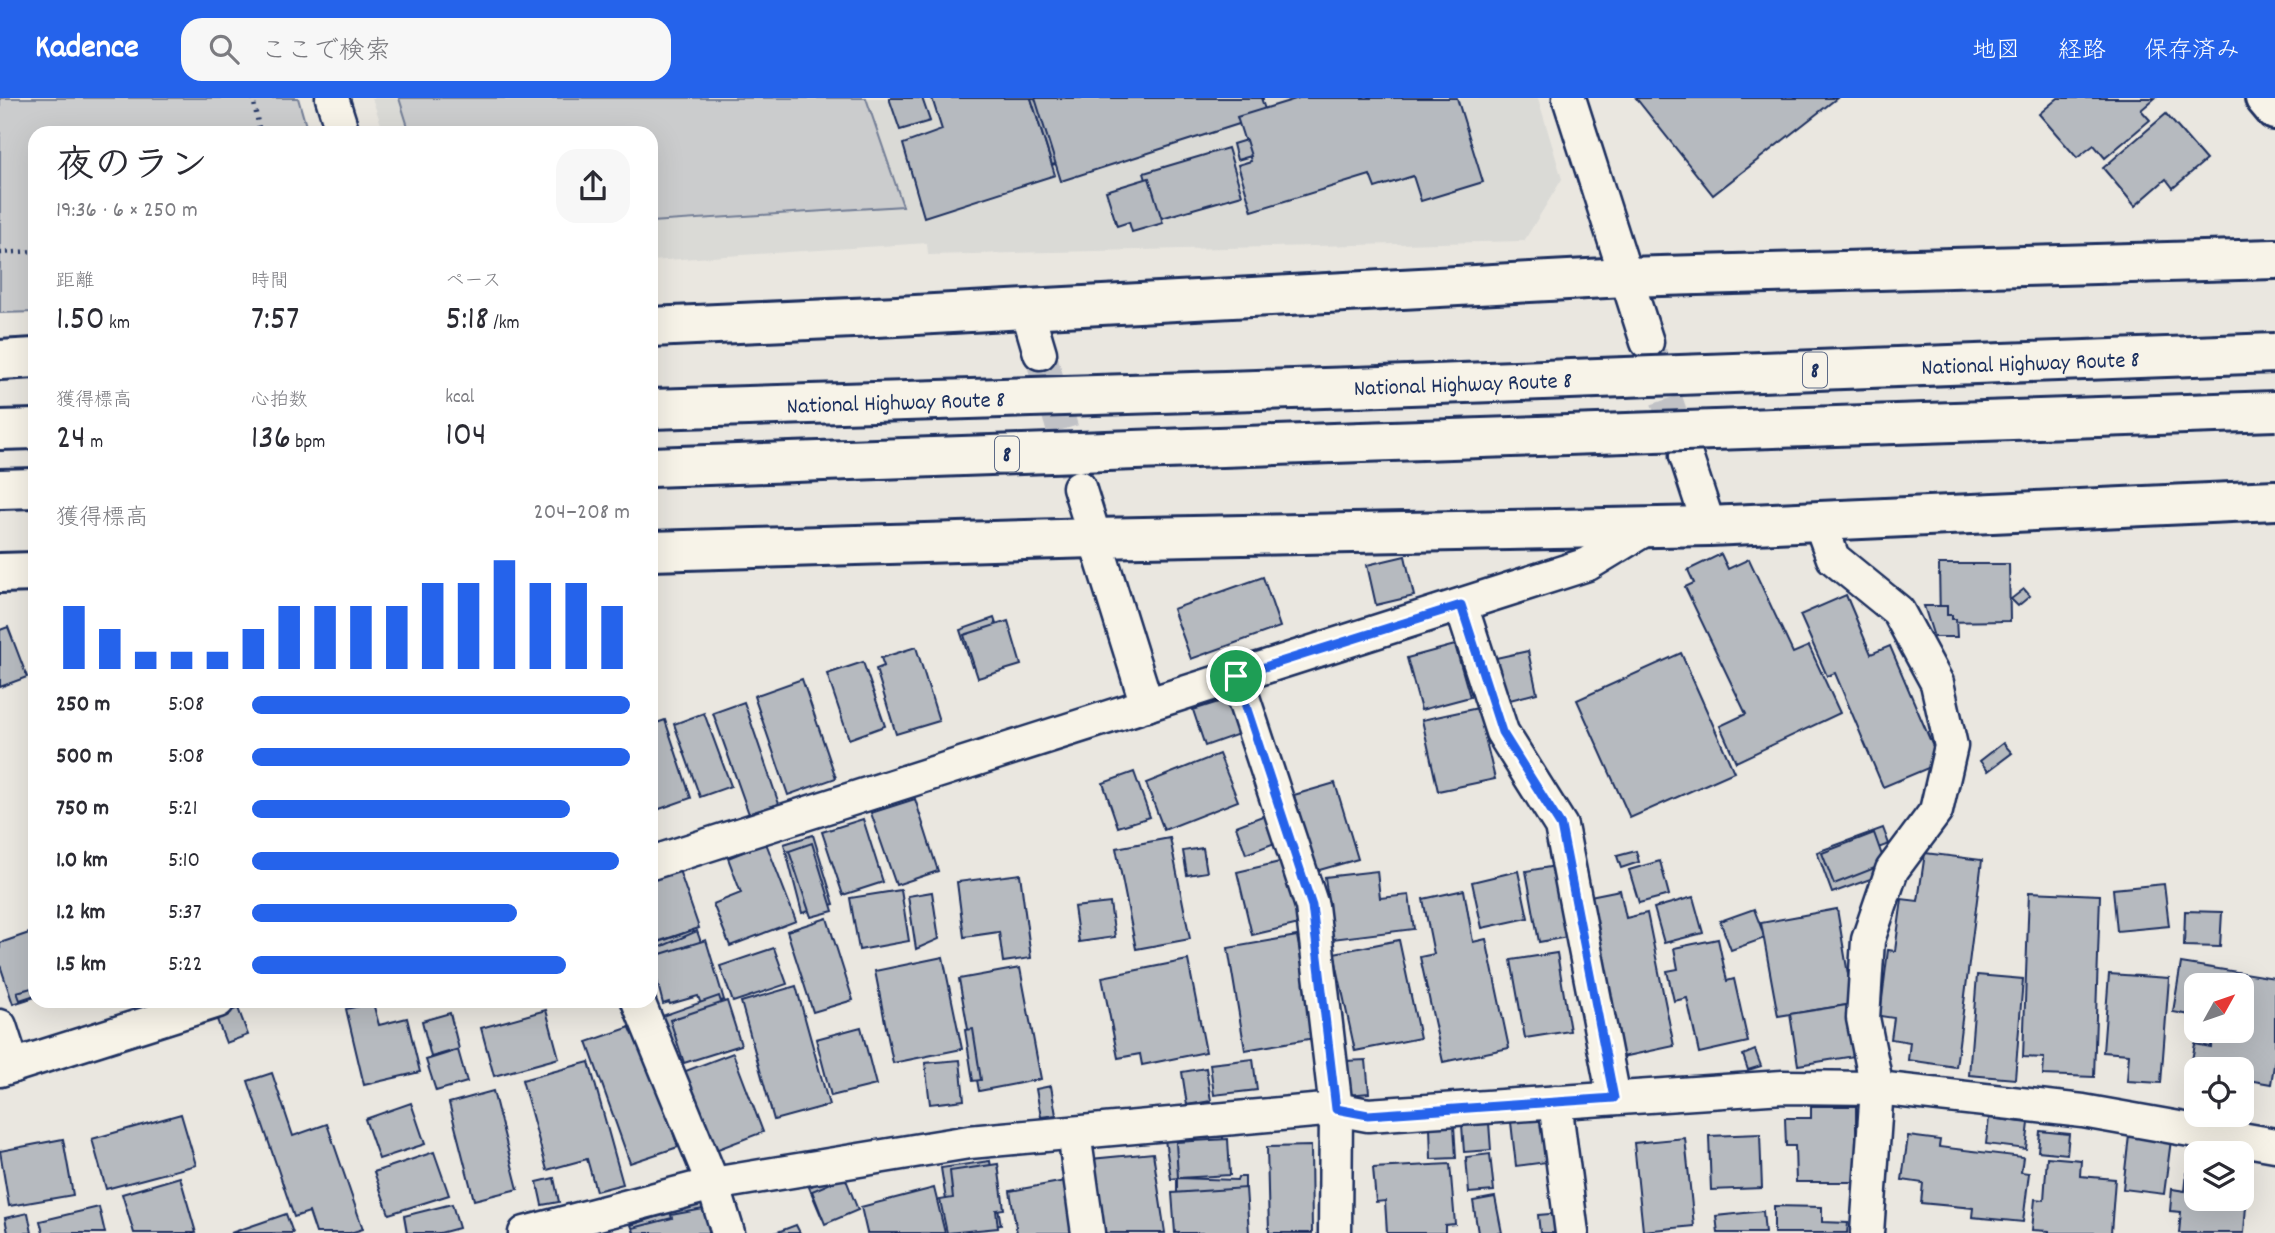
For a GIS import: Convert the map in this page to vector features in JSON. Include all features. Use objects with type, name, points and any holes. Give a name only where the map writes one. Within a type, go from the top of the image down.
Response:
[{"type":"main road","points":[[2265,98],[2275,110]]},
{"type":"main road","points":[[658,327],[1625,277],[2275,259]]},
{"type":"main road","name":"National Highway Route 8","points":[[658,409],[1355,387],[2275,352]]},
{"type":"main road","points":[[0,360],[28,358]]},
{"type":"main road","name":"8","points":[[658,467],[2275,411]]},
{"type":"main road","points":[[0,430],[28,429]]},
{"type":"main road","points":[[0,489],[28,488]]},
{"type":"main road","points":[[658,551],[1094,538],[1709,526],[2275,500]]},
{"type":"main road","points":[[0,573],[28,572]]},
{"type":"street","points":[[332,98],[341,126]]},
{"type":"street","points":[[1569,98],[1647,342]]},
{"type":"street","points":[[1027,309],[1040,353]]},
{"type":"street","points":[[1686,456],[1709,526]]},
{"type":"street","points":[[1079,487],[1147,705]]},
{"type":"street","points":[[1819,520],[1833,558],[1898,611],[1937,683],[1951,746],[1936,811],[1892,870],[1868,940],[1863,1018],[1877,1088],[1867,1233]]},
{"type":"street","points":[[658,861],[1588,564],[1649,527]]},
{"type":"street","points":[[1461,605],[1502,732],[1561,826],[1614,1098]]},
{"type":"street","points":[[1236,676],[1312,906],[1336,1109],[1335,1233]]},
{"type":"street","points":[[0,1026],[6,1068],[196,1008]]},
{"type":"street","points":[[641,1008],[713,1184],[728,1233]]},
{"type":"street","points":[[525,1233],[713,1184],[969,1142],[1336,1109],[1368,1115],[1783,1087],[1877,1088],[2083,1111],[2275,1145]]},
{"type":"street","points":[[1555,1102],[1572,1233]]},
{"type":"street","points":[[1074,1133],[1088,1233]]},
{"type":"path","points":[[253,98],[259,126]]},
{"type":"path","points":[[0,253],[28,251]]},
{"type":"shaded area","points":[[0,98],[298,98],[306,126],[28,126],[28,312],[0,313]]},
{"type":"shaded area","points":[[372,98],[1538,98],[1562,179],[1524,241],[928,255],[927,243],[658,261],[658,126],[382,126]]},
{"type":"shaded area","points":[[399,98],[866,98],[903,206],[658,222],[658,126],[408,126]]},
{"type":"building","points":[[889,98],[922,98],[930,121],[900,130]]},
{"type":"building","points":[[932,98],[1031,98],[1055,175],[924,217],[903,144],[942,130]]},
{"type":"building","points":[[1031,98],[1263,98],[1263,99],[1052,165]]},
{"type":"building","points":[[1035,98],[1261,98],[1267,115],[1061,181]]},
{"type":"building","points":[[1299,98],[1457,98],[1483,182],[1421,201],[1413,176],[1375,188],[1370,175],[1252,211],[1238,165],[1251,161],[1237,117]]},
{"type":"building","points":[[1636,98],[1837,98],[1713,195]]},
{"type":"building","points":[[2058,98],[2155,98],[2141,110],[2150,120],[2105,158],[2094,145],[2077,158],[2039,114]]},
{"type":"building","points":[[2166,114],[2206,160],[2173,188],[2166,179],[2135,206],[2103,168]]},
{"type":"building","points":[[1246,140],[1251,156],[1237,160],[1233,144]]},
{"type":"building","points":[[1228,148],[1242,195],[1158,219],[1144,173]]},
{"type":"building","points":[[1149,178],[1163,223],[1132,232],[1129,222],[1117,226],[1106,191]]},
{"type":"building","points":[[1721,554],[1728,569],[1749,559],[1793,653],[1809,646],[1840,713],[1736,762],[1720,726],[1746,714],[1685,587],[1694,583],[1688,570]]},
{"type":"building","points":[[1405,556],[1414,596],[1376,605],[1367,565]]},
{"type":"building","points":[[1939,564],[2009,564],[2010,621],[1940,622]]},
{"type":"building","points":[[1263,577],[1280,627],[1191,659],[1173,609]]},
{"type":"building","points":[[2024,589],[2030,596],[2018,606],[2011,599]]},
{"type":"building","points":[[1846,595],[1871,654],[1890,646],[1940,763],[1883,787],[1835,673],[1827,676],[1800,615]]},
{"type":"building","points":[[1924,606],[1947,606],[1947,615],[1956,619],[1957,637],[1934,637]]},
{"type":"building","points":[[994,618],[1007,657],[972,667],[960,630]]},
{"type":"building","points":[[1008,621],[1021,665],[978,678],[964,635]]},
{"type":"building","points":[[8,627],[27,677],[0,687],[0,630]]},
{"type":"building","points":[[1455,645],[1470,697],[1421,710],[1407,658]]},
{"type":"building","points":[[916,647],[939,721],[896,734],[876,669],[884,666],[881,658]]},
{"type":"building","points":[[1528,651],[1537,693],[1506,701],[1496,658]]},
{"type":"building","points":[[1681,653],[1734,772],[1630,818],[1577,700]]},
{"type":"building","points":[[863,662],[885,726],[849,739],[827,674]]},
{"type":"building","points":[[802,679],[836,778],[788,795],[754,696]]},
{"type":"building","points":[[1228,699],[1239,734],[1205,746],[1193,710]]},
{"type":"building","points":[[744,702],[779,804],[749,814],[713,713]]},
{"type":"building","points":[[1478,708],[1495,779],[1438,791],[1422,720]]},
{"type":"building","points":[[704,713],[731,786],[700,797],[674,724]]},
{"type":"building","points":[[665,720],[691,798],[658,810],[658,722]]},
{"type":"building","points":[[2003,743],[2012,753],[1988,771],[1980,761]]},
{"type":"building","points":[[1219,754],[1238,801],[1164,830],[1146,783]]},
{"type":"building","points":[[1134,772],[1150,817],[1118,827],[1103,783]]},
{"type":"building","points":[[1335,783],[1358,859],[1316,871],[1294,795]]},
{"type":"building","points":[[915,799],[938,871],[896,885],[871,813]]},
{"type":"building","points":[[1265,815],[1275,843],[1246,854],[1236,826]]},
{"type":"building","points":[[863,819],[883,882],[843,895],[822,832]]},
{"type":"building","points":[[1883,828],[1889,844],[1878,848],[1887,873],[1832,893],[1817,852]]},
{"type":"building","points":[[1874,833],[1885,864],[1834,884],[1822,853]]},
{"type":"building","points":[[813,835],[834,904],[802,913],[784,844]]},
{"type":"building","points":[[1170,838],[1190,939],[1136,949],[1116,848]]},
{"type":"building","points":[[766,843],[796,921],[730,946],[713,904],[741,893],[728,858]]},
{"type":"building","points":[[812,843],[833,911],[811,917],[789,851]]},
{"type":"building","points":[[1203,848],[1207,872],[1187,875],[1183,851]]},
{"type":"building","points":[[1636,851],[1639,862],[1621,868],[1617,856]]},
{"type":"building","points":[[1925,853],[1982,860],[1956,1067],[1908,1060],[1910,1042],[1891,1039],[1894,1018],[1880,1016],[1888,950],[1895,951],[1902,899],[1918,901]]},
{"type":"building","points":[[1284,861],[1299,924],[1252,935],[1237,872]]},
{"type":"building","points":[[1660,861],[1669,895],[1639,903],[1629,870]]},
{"type":"building","points":[[1556,866],[1568,937],[1539,942],[1526,871]]},
{"type":"building","points":[[672,868],[690,916],[658,925],[658,873]]},
{"type":"building","points":[[679,870],[699,928],[658,942],[658,878]]},
{"type":"building","points":[[1377,871],[1380,898],[1409,895],[1414,929],[1333,939],[1325,877]]},
{"type":"building","points":[[1518,871],[1528,918],[1482,928],[1472,882]]},
{"type":"building","points":[[1020,874],[1031,958],[1003,962],[999,932],[964,937],[957,882]]},
{"type":"building","points":[[2164,884],[2169,926],[2117,931],[2113,889]]},
{"type":"building","points":[[901,890],[909,941],[859,950],[850,898]]},
{"type":"building","points":[[1464,890],[1473,942],[1486,939],[1509,1048],[1443,1062],[1420,957],[1434,954],[1423,899]]},
{"type":"building","points":[[1620,890],[1626,918],[1647,913],[1674,1046],[1613,1059],[1580,898]]},
{"type":"building","points":[[932,892],[939,939],[916,949],[908,896]]},
{"type":"building","points":[[2029,892],[2100,895],[2094,1077],[2043,1075],[2044,1058],[2023,1057]]},
{"type":"building","points":[[1693,897],[1703,933],[1664,943],[1654,908]]},
{"type":"building","points":[[1110,903],[1115,937],[1079,942],[1074,907]]},
{"type":"building","points":[[1754,909],[1765,938],[1731,950],[1720,921]]},
{"type":"building","points":[[1837,909],[1853,1004],[1778,1016],[1761,923]]},
{"type":"building","points":[[2185,911],[2222,912],[2220,947],[2184,946]]},
{"type":"building","points":[[827,918],[853,1000],[813,1012],[787,931]]},
{"type":"building","points":[[693,930],[697,942],[658,954],[658,942]]},
{"type":"building","points":[[697,931],[714,979],[662,994],[658,978],[658,948]]},
{"type":"building","points":[[28,933],[28,999],[13,1004],[0,965],[0,943]]},
{"type":"building","points":[[1297,936],[1315,1038],[1245,1050],[1228,948]]},
{"type":"building","points":[[1718,939],[1727,981],[1734,979],[1748,1042],[1699,1053],[1687,998],[1674,1001],[1667,971],[1678,969],[1674,948]]},
{"type":"building","points":[[706,940],[724,1000],[702,1007],[698,996],[663,1004],[658,984],[658,955]]},
{"type":"building","points":[[1399,940],[1420,1038],[1355,1051],[1334,953]]},
{"type":"building","points":[[774,948],[787,984],[733,1002],[720,966]]},
{"type":"building","points":[[1557,953],[1570,1031],[1525,1038],[1511,960]]},
{"type":"building","points":[[943,957],[962,1049],[893,1063],[875,971]]},
{"type":"building","points":[[1188,960],[1206,1052],[1142,1065],[1140,1054],[1118,1058],[1102,977]]},
{"type":"building","points":[[2181,963],[2244,973],[2184,973],[2184,1014],[2173,1012]]},
{"type":"building","points":[[1020,968],[1041,1079],[979,1091],[959,979]]},
{"type":"building","points":[[2109,974],[2169,978],[2161,1083],[2127,1081],[2129,1054],[2103,1052]]},
{"type":"building","points":[[1977,975],[2023,979],[2015,1079],[1969,1075]]},
{"type":"building","points":[[2254,975],[2275,978],[2275,1059],[2271,1084],[2254,1081],[2254,1057],[2193,1057],[2195,1044],[2211,1047],[2212,1043],[2254,1043]]},
{"type":"building","points":[[796,986],[829,1105],[774,1120],[741,1002]]},
{"type":"building","points":[[28,989],[28,997],[20,1000],[17,992]]},
{"type":"building","points":[[719,996],[732,1036],[677,1058],[662,1016]]},
{"type":"building","points":[[727,1001],[741,1045],[684,1063],[670,1020]]},
{"type":"building","points":[[1853,1004],[1861,1055],[1798,1065],[1790,1014]]},
{"type":"building","points":[[238,1008],[248,1035],[226,1043],[216,1017]]},
{"type":"building","points":[[374,1008],[379,1025],[407,1018],[420,1072],[364,1085],[346,1009]]},
{"type":"building","points":[[546,1010],[559,1058],[494,1076],[481,1028]]},
{"type":"building","points":[[450,1013],[459,1049],[431,1057],[422,1021]]},
{"type":"building","points":[[636,1025],[678,1147],[630,1163],[587,1042]]},
{"type":"building","points":[[861,1027],[876,1085],[831,1096],[816,1039]]},
{"type":"building","points":[[973,1029],[981,1080],[973,1081],[965,1030]]},
{"type":"building","points":[[458,1050],[467,1082],[436,1091],[426,1060]]},
{"type":"building","points":[[1755,1050],[1761,1066],[1748,1070],[1743,1055]]},
{"type":"building","points":[[733,1053],[763,1132],[713,1151],[683,1072]]},
{"type":"building","points":[[1253,1059],[1257,1090],[1214,1095],[1210,1064]]},
{"type":"building","points":[[960,1060],[964,1100],[930,1104],[925,1063]]},
{"type":"building","points":[[1366,1060],[1369,1093],[1348,1095],[1345,1061]]},
{"type":"building","points":[[589,1062],[623,1184],[596,1191],[587,1159],[547,1170],[522,1080]]},
{"type":"building","points":[[1206,1068],[1211,1101],[1187,1105],[1182,1072]]},
{"type":"building","points":[[272,1073],[293,1136],[327,1124],[363,1229],[350,1233],[316,1233],[309,1212],[294,1217],[248,1081]]},
{"type":"building","points":[[1051,1086],[1056,1115],[1041,1117],[1036,1089]]},
{"type":"building","points":[[493,1091],[518,1189],[474,1200],[449,1103]]},
{"type":"building","points":[[411,1103],[425,1144],[379,1159],[365,1119]]},
{"type":"building","points":[[1811,1106],[1856,1106],[1856,1182],[1796,1182],[1795,1146],[1786,1146],[1785,1118],[1811,1118]]},
{"type":"building","points":[[181,1114],[196,1165],[106,1189],[92,1139]]},
{"type":"building","points":[[1541,1118],[1547,1162],[1516,1166],[1511,1122]]},
{"type":"building","points":[[1989,1118],[2029,1123],[2026,1149],[1986,1144]]},
{"type":"building","points":[[1489,1123],[1491,1150],[1464,1152],[1462,1125]]},
{"type":"building","points":[[1454,1125],[1456,1158],[1431,1159],[1430,1126]]},
{"type":"building","points":[[2040,1131],[2069,1134],[2067,1154],[2038,1151]]},
{"type":"building","points":[[1222,1132],[1228,1171],[1171,1179],[1165,1140]]},
{"type":"building","points":[[1760,1134],[1762,1188],[1711,1190],[1709,1136]]},
{"type":"building","points":[[2129,1135],[2171,1140],[2164,1194],[2123,1189]]},
{"type":"building","points":[[1908,1136],[1940,1140],[1939,1147],[2023,1157],[2021,1172],[2029,1173],[2023,1222],[1972,1217],[1973,1208],[1921,1203],[1923,1183],[1902,1180]]},
{"type":"building","points":[[1685,1138],[1694,1226],[1643,1231],[1634,1143]]},
{"type":"building","points":[[63,1139],[73,1195],[9,1206],[0,1151]]},
{"type":"building","points":[[1228,1139],[1230,1175],[1178,1178],[1176,1142]]},
{"type":"building","points":[[1311,1146],[1312,1233],[1269,1233],[1267,1147]]},
{"type":"building","points":[[434,1152],[449,1195],[389,1214],[374,1172]]},
{"type":"building","points":[[1153,1153],[1165,1233],[1101,1233],[1091,1159]]},
{"type":"building","points":[[1490,1154],[1494,1191],[1469,1193],[1466,1157]]},
{"type":"building","points":[[2047,1157],[2081,1160],[2080,1176],[2115,1179],[2111,1233],[2049,1233],[2032,1230],[2035,1199],[2044,1200]]},
{"type":"building","points":[[990,1161],[1001,1225],[951,1232],[941,1168]]},
{"type":"building","points":[[998,1164],[1004,1209],[996,1210],[998,1228],[947,1233],[940,1200],[953,1198],[950,1171]]},
{"type":"building","points":[[1450,1164],[1455,1224],[1445,1225],[1445,1233],[1387,1233],[1385,1201],[1376,1202],[1373,1168]]},
{"type":"building","points":[[841,1173],[855,1204],[822,1218],[809,1187]]},
{"type":"building","points":[[180,1177],[196,1233],[134,1233],[122,1194]]},
{"type":"building","points":[[845,1177],[858,1210],[825,1224],[812,1191]]},
{"type":"building","points":[[1238,1177],[1245,1177],[1245,1233],[1175,1233],[1175,1226],[1188,1226],[1188,1206],[1177,1206],[1177,1178],[1237,1180]]},
{"type":"building","points":[[554,1178],[559,1202],[542,1205],[537,1182]]},
{"type":"building","points":[[1071,1180],[1080,1233],[1017,1233],[1010,1191]]},
{"type":"building","points":[[934,1188],[945,1233],[867,1233],[861,1207]]},
{"type":"building","points":[[1246,1188],[1249,1233],[1175,1233],[1172,1193]]},
{"type":"building","points":[[2172,1189],[2184,1191],[2184,1211],[2246,1211],[2244,1233],[2179,1233],[2181,1212],[2170,1211]]},
{"type":"building","points":[[1495,1197],[1502,1233],[1478,1233],[1473,1201]]},
{"type":"building","points":[[702,1203],[712,1233],[634,1233],[631,1225]]},
{"type":"building","points":[[452,1204],[459,1228],[440,1233],[407,1233],[404,1216]]},
{"type":"building","points":[[1774,1206],[1822,1207],[1822,1222],[1848,1223],[1847,1233],[1774,1233]]},
{"type":"building","points":[[99,1207],[105,1233],[43,1233],[40,1221]]},
{"type":"building","points":[[709,1208],[715,1233],[634,1233],[633,1228],[672,1218],[671,1215]]},
{"type":"building","points":[[1763,1211],[1765,1233],[1718,1233],[1716,1216]]},
{"type":"building","points":[[28,1213],[32,1233],[8,1233],[5,1218]]},
{"type":"building","points":[[1562,1213],[1565,1233],[1540,1233],[1538,1215]]},
{"type":"building","points":[[286,1214],[293,1233],[231,1233]]},
{"type":"building","points":[[796,1225],[800,1233],[775,1233]]},
{"type":"tunnel","points":[[1040,353],[1075,472]]},
{"type":"tunnel","points":[[1651,354],[1685,454]]},
{"type":"route","points":[[1461,605],[1502,732],[1561,826],[1614,1098],[1368,1115],[1336,1109],[1312,906],[1236,676],[1461,605]]}]
